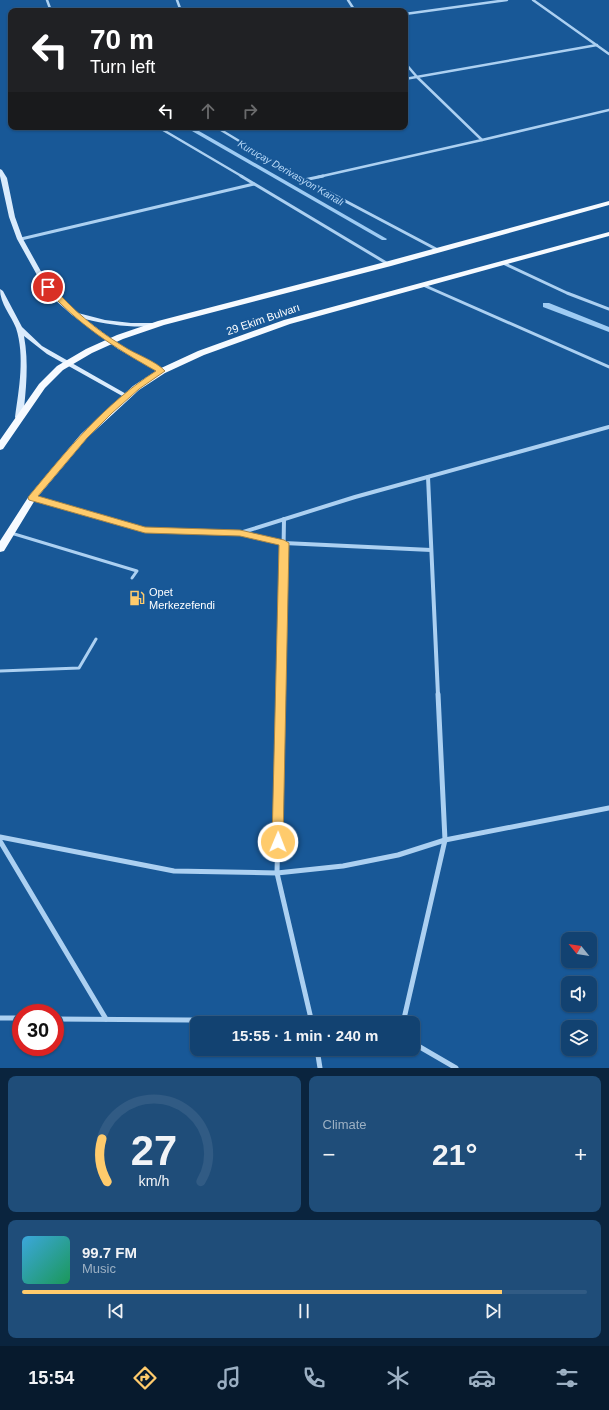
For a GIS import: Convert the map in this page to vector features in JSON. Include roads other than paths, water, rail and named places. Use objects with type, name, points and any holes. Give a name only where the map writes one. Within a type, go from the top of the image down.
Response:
[{"type":"main road","name":"29 Ekim Bulvarı","points":[[0,446],[42,386],[60,368],[89,351],[111,341],[161,323],[388,264],[436,249],[609,203]]},
{"type":"main road","name":"29 Ekim Bulvarı","points":[[0,549],[32,498],[84,436],[126,396],[147,379],[162,371],[201,353],[287,322],[609,234]]},
{"type":"street","points":[[408,14],[507,0]]},
{"type":"street","points":[[533,0],[609,54]]},
{"type":"street","points":[[408,78],[597,45]]},
{"type":"street","points":[[408,66],[417,77],[482,140]]},
{"type":"street","points":[[304,180],[354,170],[609,110]]},
{"type":"street","points":[[164,130],[180,138],[388,264]]},
{"type":"street","points":[[221,130],[304,180],[436,249]]},
{"type":"street","points":[[0,171],[4,178],[16,228],[36,268],[48,287],[74,314],[111,341],[162,371]]},
{"type":"street","points":[[21,239],[254,184]]},
{"type":"street","points":[[503,263],[567,293],[609,309]]},
{"type":"street","points":[[423,285],[609,367]]},
{"type":"street","points":[[0,292],[19,328],[22,343],[23,385],[19,417]]},
{"type":"street","points":[[74,314],[111,324],[134,326],[161,323]]},
{"type":"street","points":[[19,328],[40,347],[67,364],[126,396]]},
{"type":"street","points":[[240,533],[355,497],[609,428]]},
{"type":"street","points":[[405,1016],[446,840],[428,477]]},
{"type":"street","points":[[32,498],[145,530],[240,533],[284,543],[431,550]]},
{"type":"street","points":[[284,519],[277,873],[311,1016]]},
{"type":"street","points":[[0,837],[174,871],[277,873],[343,866],[398,855],[446,840],[609,808]]},
{"type":"street","points":[[0,841],[106,1019]]},
{"type":"street","points":[[0,1018],[12,1018]]},
{"type":"street","points":[[64,1019],[190,1020]]},
{"type":"street","points":[[420,1047],[456,1068]]},
{"type":"street","points":[[318,1056],[320,1068]]},
{"type":"lane","points":[[10,533],[137,571],[132,578]]},
{"type":"lane","points":[[0,671],[79,668],[96,639]]},
{"type":"waterway","name":"Kuruçay Derivasyon Kanalı","points":[[193,130],[384,239]]},
{"type":"waterway","name":"Kuruçay Derivasyon Kanalı","points":[[546,305],[609,330]]},
{"type":"place","name":"Opet Merkezefendi","points":[[137,598]]}]
